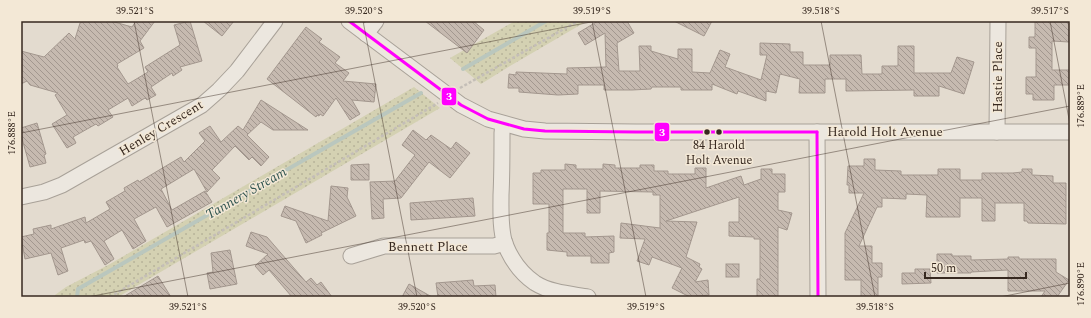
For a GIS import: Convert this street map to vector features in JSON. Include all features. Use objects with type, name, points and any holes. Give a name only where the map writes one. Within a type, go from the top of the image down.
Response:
[{"type":"street","name":"Henley Crescent","points":[[21,197],[44,192],[62,185],[202,105],[237,71],[275,21]]},
{"type":"street","name":"Harold Holt Avenue","points":[[348,21],[447,95],[475,113],[503,124],[524,129],[545,131],[636,132],[1070,132]]},
{"type":"street","points":[[366,34],[376,21]]},
{"type":"street","name":"Hastie Place","points":[[997,132],[998,21]]},
{"type":"street","points":[[503,124],[501,211],[505,243],[519,267],[526,276],[535,283],[562,293],[588,297]]},
{"type":"street","points":[[817,132],[818,297]]},
{"type":"street","name":"Bennett Place","points":[[351,256],[384,246],[494,246],[505,243]]},
{"type":"path","points":[[110,297],[435,106],[447,95],[578,21]]},
{"type":"shaded area","points":[[515,21],[587,21],[481,84],[450,58]]},
{"type":"shaded area","points":[[414,87],[440,108],[118,297],[55,297],[55,295],[66,287],[110,264]]},
{"type":"building","points":[[84,21],[111,21],[132,27],[136,21],[155,21],[140,41],[144,48],[117,64],[117,67],[128,84],[148,72],[145,67],[180,45],[174,25],[190,21],[202,61],[180,67],[182,70],[173,76],[172,73],[151,87],[156,95],[147,100],[145,98],[132,106],[128,98],[108,110],[113,117],[98,126],[96,124],[73,137],[76,143],[67,148],[52,124],[67,115],[55,95],[58,93],[30,85],[27,81],[21,84],[21,51],[44,57],[69,33],[75,39],[80,23]]},
{"type":"building","points":[[203,21],[234,21],[222,36]]},
{"type":"building","points":[[425,21],[473,21],[484,30],[467,53]]},
{"type":"building","points":[[598,21],[627,21],[634,33],[617,43],[619,71],[640,71],[639,46],[651,46],[651,51],[678,59],[678,49],[692,49],[692,72],[710,73],[720,50],[730,54],[725,67],[761,80],[767,55],[760,55],[760,43],[790,44],[790,52],[803,52],[803,65],[830,65],[830,55],[861,55],[862,74],[882,74],[882,66],[898,66],[898,46],[914,46],[914,73],[951,73],[957,57],[974,62],[964,94],[939,86],[939,96],[914,96],[914,90],[846,91],[846,79],[825,79],[825,93],[799,93],[800,79],[780,74],[776,93],[766,91],[766,101],[738,91],[737,94],[712,84],[712,90],[681,90],[681,87],[652,87],[651,89],[604,90],[604,85],[578,85],[578,94],[558,95],[519,92],[519,88],[508,88],[509,74],[516,75],[516,72],[567,74],[567,68],[606,67],[605,33],[585,45],[578,33]]},
{"type":"building","points":[[674,21],[712,21],[704,36]]},
{"type":"building","points":[[1035,21],[1070,22],[1069,42],[1052,41],[1052,70],[1070,70],[1070,85],[1054,85],[1054,100],[1033,100],[1033,94],[1026,94],[1026,77],[1036,77],[1036,48],[1029,48],[1029,37],[1035,37]]},
{"type":"building","points":[[306,27],[322,39],[319,42],[340,57],[335,63],[349,73],[343,81],[376,84],[374,102],[352,100],[360,114],[350,120],[336,98],[323,116],[320,114],[316,117],[267,79]]},
{"type":"building","points":[[261,100],[308,130],[273,130],[261,122],[247,135],[269,157],[261,166],[252,157],[249,160],[235,146],[212,170],[220,178],[207,192],[194,169],[161,189],[172,210],[205,191],[212,202],[167,227],[156,207],[134,219],[146,241],[133,249],[122,230],[104,241],[114,259],[105,265],[91,241],[85,243],[84,240],[61,248],[68,271],[58,275],[51,253],[25,259],[21,237],[34,234],[33,229],[51,225],[51,229],[85,217],[86,223],[110,209],[106,202],[125,191],[124,188],[138,180],[139,182],[181,157],[184,162],[205,141],[199,133],[210,126],[221,142],[238,126],[243,130]]},
{"type":"building","points":[[37,123],[46,154],[44,155],[46,163],[30,167],[21,135],[21,128]]},
{"type":"building","points":[[413,130],[426,140],[431,135],[451,149],[456,142],[470,153],[450,178],[429,162],[401,198],[383,199],[384,218],[372,219],[370,182],[395,181],[415,155],[402,145]]},
{"type":"building","points":[[864,159],[875,159],[875,170],[901,171],[901,175],[938,175],[938,169],[960,169],[960,180],[982,180],[982,173],[1013,173],[1022,172],[1022,169],[1032,169],[1032,175],[1053,176],[1053,183],[1066,183],[1066,224],[1028,223],[1027,221],[1024,221],[1024,203],[995,203],[995,221],[982,221],[982,198],[960,198],[960,217],[926,217],[927,195],[906,194],[906,199],[882,198],[882,207],[877,207],[859,246],[872,246],[872,263],[882,263],[882,277],[878,277],[878,297],[861,297],[861,280],[845,280],[845,233],[864,193],[849,193],[849,185],[847,185],[848,166],[864,166]]},
{"type":"building","points":[[369,164],[369,180],[351,180],[351,165]]},
{"type":"building","points":[[565,164],[576,165],[576,169],[603,169],[603,164],[615,165],[615,168],[640,168],[640,165],[654,165],[654,171],[668,171],[668,174],[695,174],[695,168],[706,168],[706,188],[741,176],[744,185],[761,179],[761,169],[772,169],[772,174],[785,174],[785,192],[778,192],[778,210],[792,213],[787,230],[778,227],[778,297],[757,297],[757,279],[760,279],[760,239],[754,239],[754,237],[729,236],[729,222],[739,222],[739,197],[666,221],[697,222],[686,257],[700,264],[699,267],[702,269],[695,282],[708,280],[709,295],[690,297],[672,288],[682,268],[652,257],[649,265],[637,261],[645,239],[620,238],[621,223],[660,228],[660,195],[653,195],[653,192],[600,191],[600,213],[587,213],[587,189],[563,189],[563,233],[585,233],[585,237],[614,236],[614,252],[609,253],[609,263],[591,263],[591,256],[567,256],[567,252],[547,250],[547,233],[549,233],[549,204],[533,204],[533,173],[541,173],[541,170],[565,170]]},
{"type":"building","points":[[331,186],[348,188],[347,197],[356,216],[321,233],[322,235],[306,243],[296,221],[281,216],[285,206],[328,221]]},
{"type":"building","points":[[473,198],[475,216],[411,220],[410,203]]},
{"type":"building","points":[[251,232],[267,237],[306,282],[311,278],[317,285],[321,282],[332,297],[292,297],[269,270],[263,275],[255,266],[268,254],[246,246]]},
{"type":"building","points":[[230,250],[237,284],[210,289],[207,273],[213,272],[211,253]]},
{"type":"building","points":[[937,254],[971,256],[971,260],[1008,259],[1008,257],[1019,257],[1019,259],[1056,259],[1056,272],[1069,280],[1057,297],[1041,297],[1045,291],[1008,291],[1008,270],[971,273],[937,273]]},
{"type":"building","points":[[726,264],[739,264],[739,277],[726,277]]},
{"type":"building","points":[[915,269],[930,269],[931,283],[902,284],[902,273],[915,273]]},
{"type":"building","points":[[158,276],[171,297],[123,297]]},
{"type":"building","points":[[473,280],[474,286],[495,285],[496,297],[438,297],[436,283]]},
{"type":"building","points":[[409,284],[432,297],[402,297]]},
{"type":"waterway","name":"Tannery Stream","points":[[463,69],[546,21]]},
{"type":"waterway","name":"Tannery Stream","points":[[77,297],[78,289],[421,93]]},
{"type":"transit line","name":"3","points":[[349,21],[461,105],[488,119],[524,129],[545,131],[636,132],[817,132]]},
{"type":"transit line","name":"3","points":[[817,132],[818,297]]},
{"type":"place","name":"84 Harold Holt Avenue","points":[[719,132]]}]
